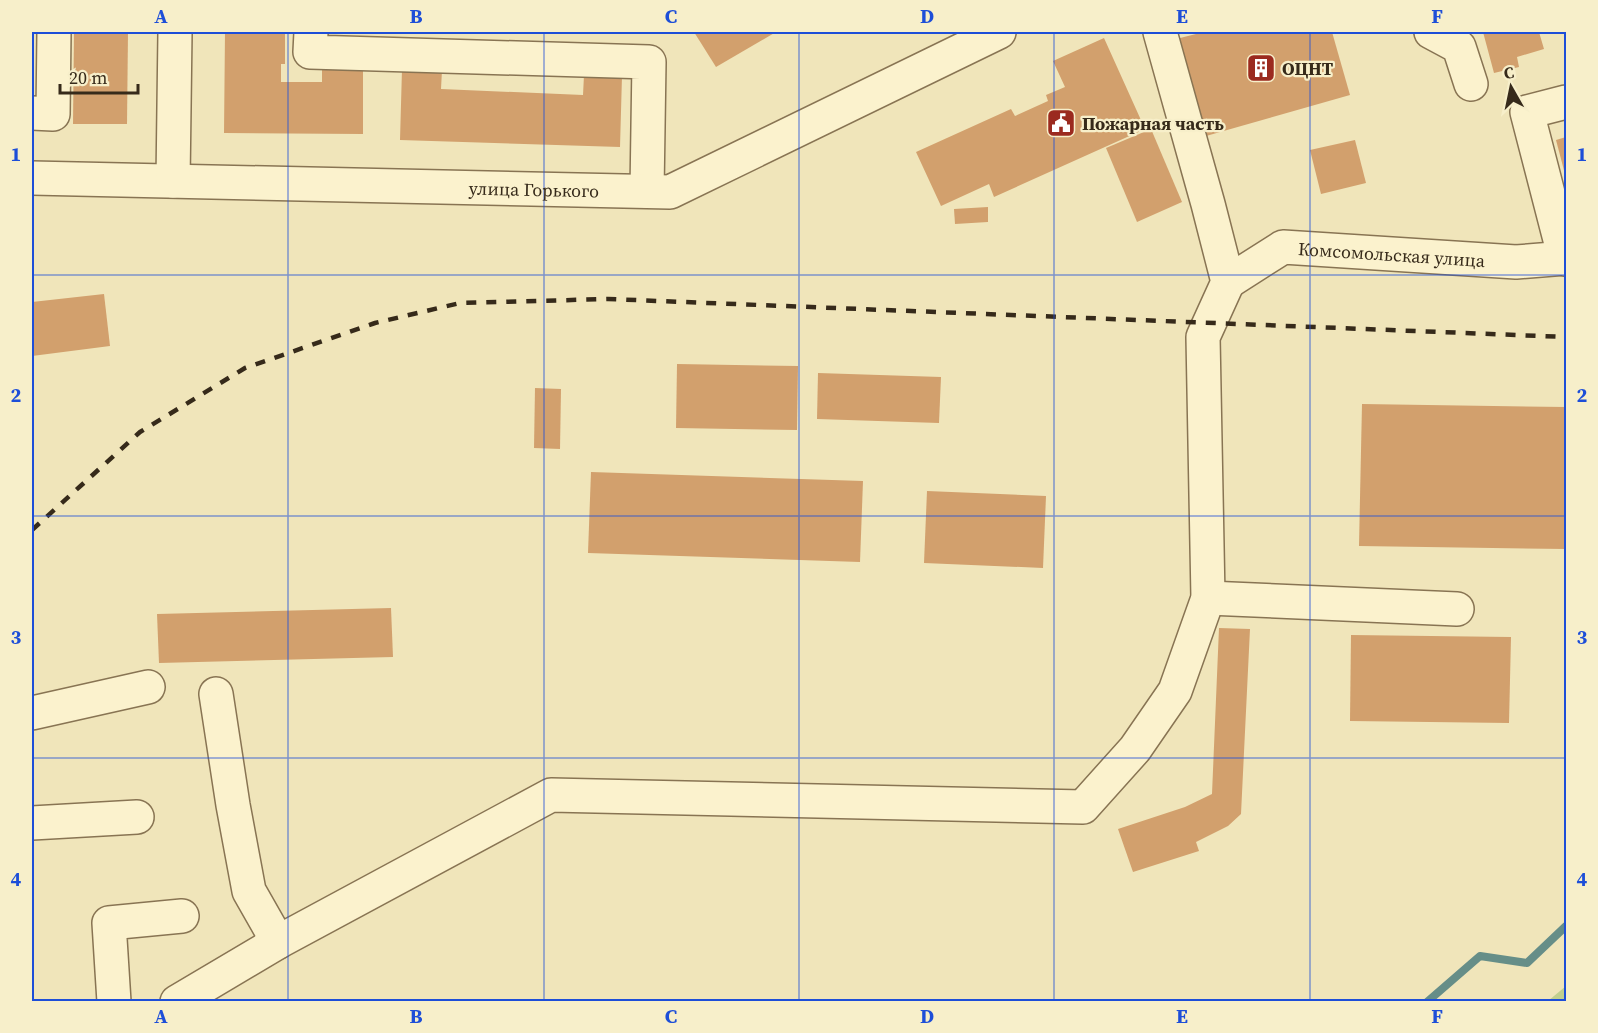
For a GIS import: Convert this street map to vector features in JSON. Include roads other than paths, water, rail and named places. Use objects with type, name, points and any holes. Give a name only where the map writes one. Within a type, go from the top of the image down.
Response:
[{"type":"street","points":[[32,113],[53,114],[54,32]]},
{"type":"street","points":[[173,181],[175,32]]},
{"type":"street","points":[[311,32],[310,52],[649,62],[647,191]]},
{"type":"street","name":"улица Горького","points":[[32,178],[670,192],[999,32]]},
{"type":"street","points":[[177,1002],[278,942],[551,795],[1083,807],[1135,749],[1175,691],[1208,598],[1203,337],[1228,282],[1160,32]]},
{"type":"street","points":[[1431,32],[1459,46],[1471,84]]},
{"type":"street","points":[[1566,102],[1527,112],[1566,258]]},
{"type":"street","name":"Комсомольская улица","points":[[1228,282],[1283,247],[1516,262],[1566,258]]},
{"type":"street","points":[[1208,598],[1457,609]]},
{"type":"street","points":[[32,713],[148,687]]},
{"type":"street","points":[[216,694],[249,891],[278,942]]},
{"type":"street","points":[[32,823],[136,817]]},
{"type":"street","points":[[114,1002],[109,923],[182,916]]},
{"type":"waterway","points":[[1427,1002],[1480,956],[1527,963],[1566,926]]},
{"type":"railway","points":[[32,530],[140,432],[245,368],[375,323],[460,303],[608,299],[1566,337]]},
{"type":"place","name":"ОЦНТ","points":[[1261,68]]},
{"type":"place","name":"Пожарная часть","points":[[1061,123]]}]
